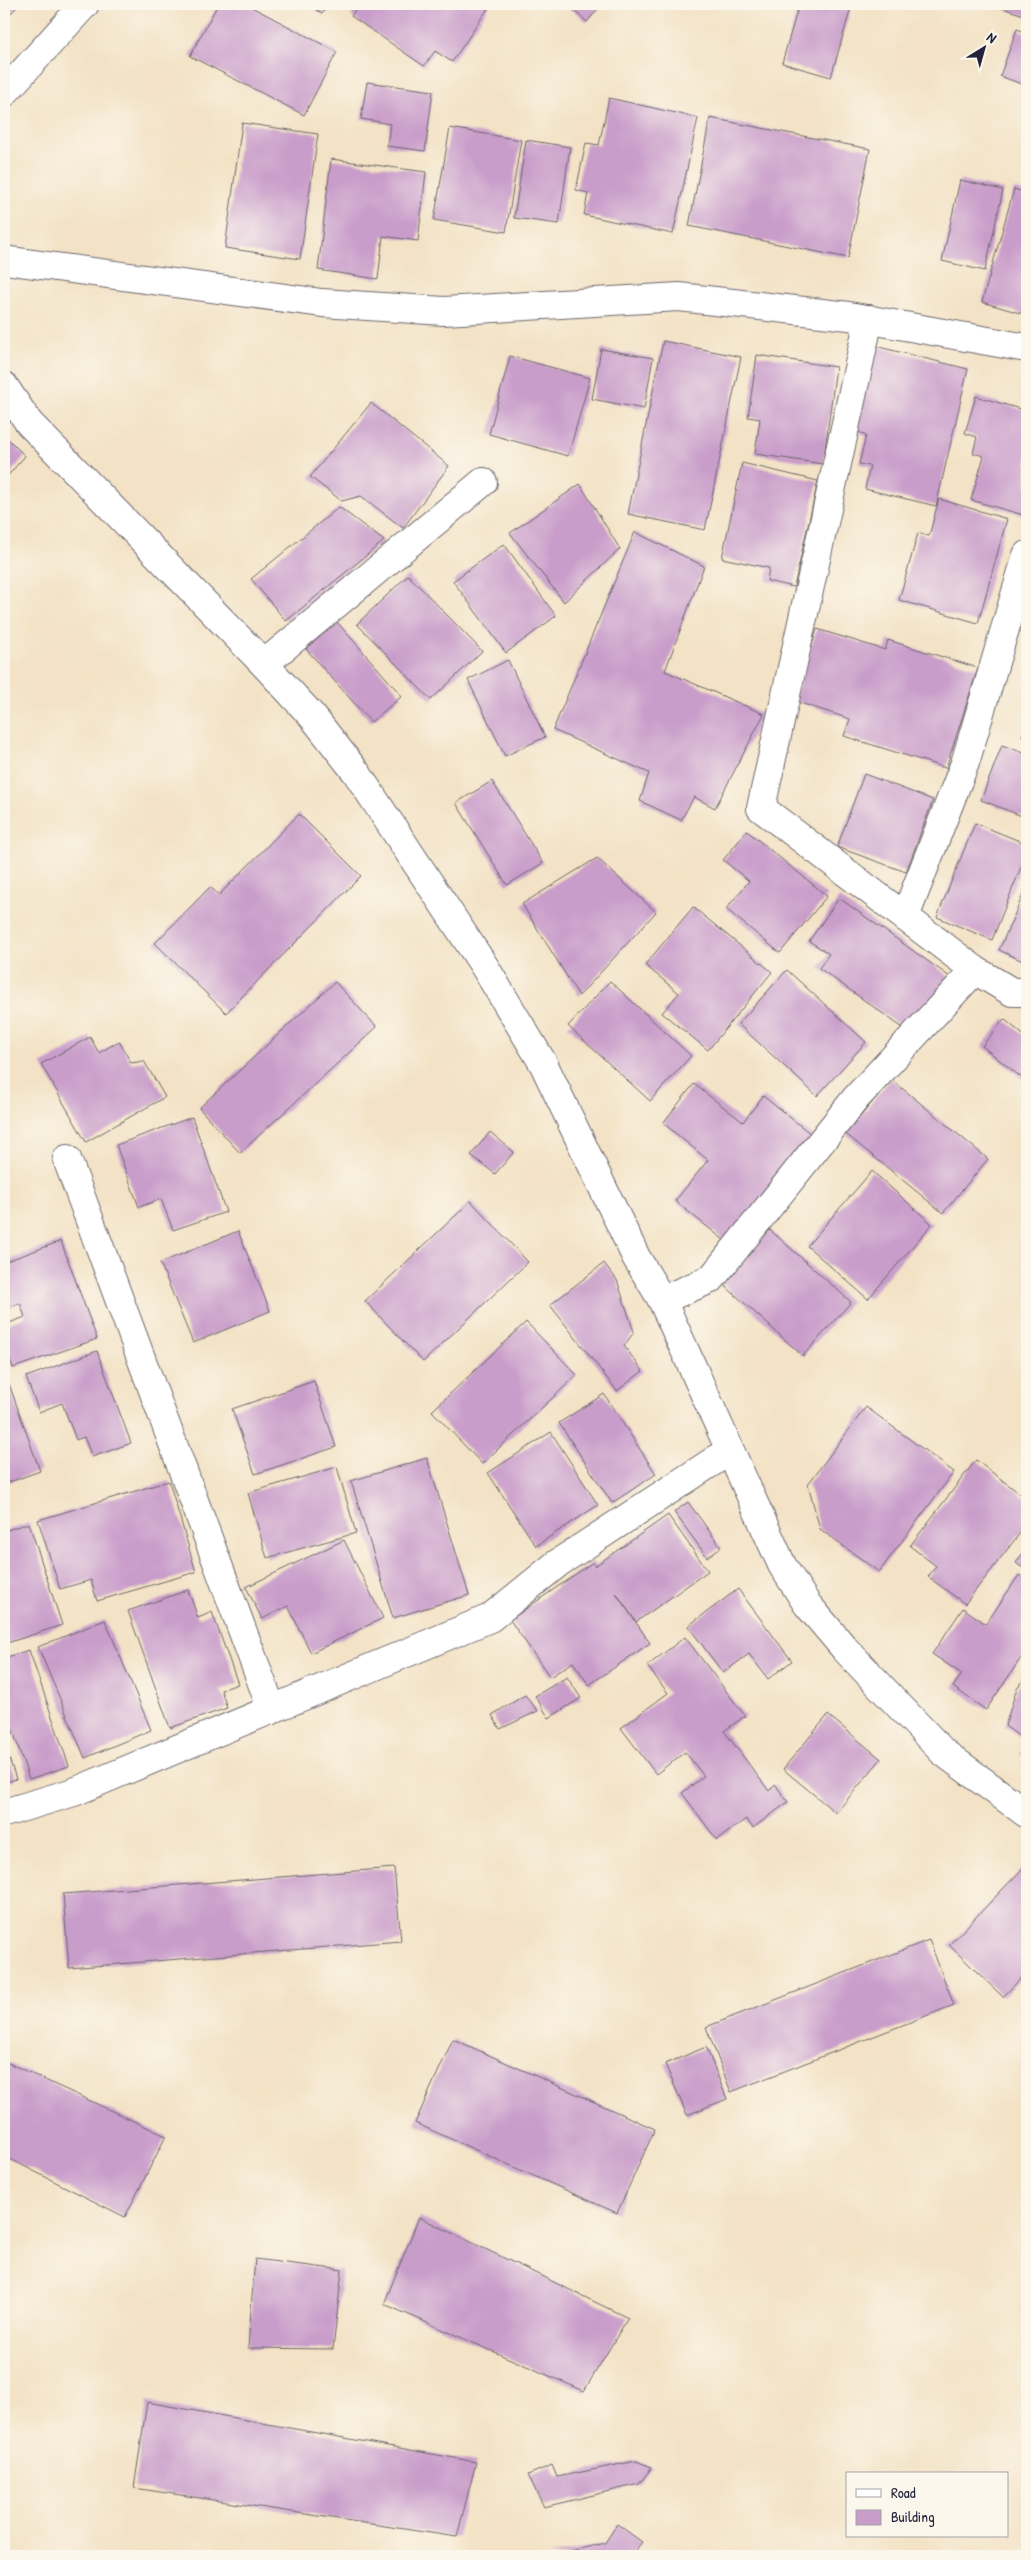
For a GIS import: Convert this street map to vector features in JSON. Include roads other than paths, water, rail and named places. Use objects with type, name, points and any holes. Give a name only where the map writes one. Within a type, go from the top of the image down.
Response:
[{"type":"street","points":[[4,93],[85,4]]},
{"type":"street","points":[[4,260],[322,303],[444,311],[680,297],[869,319],[1027,348]]},
{"type":"street","points":[[869,319],[760,808],[975,970],[1012,992],[1027,992]]},
{"type":"street","points":[[4,386],[29,423],[264,664],[313,717],[356,772],[483,964],[543,1063],[636,1257],[662,1300],[782,1565],[813,1611],[845,1649],[943,1752],[1027,1814]]},
{"type":"street","points":[[264,664],[483,482]]},
{"type":"street","points":[[905,917],[965,763],[1027,555]]},
{"type":"street","points":[[662,1300],[711,1278],[856,1098],[975,970]]},
{"type":"street","points":[[67,1159],[272,1710]]},
{"type":"street","points":[[4,1813],[74,1792],[490,1618],[558,1563],[729,1451]]}]
